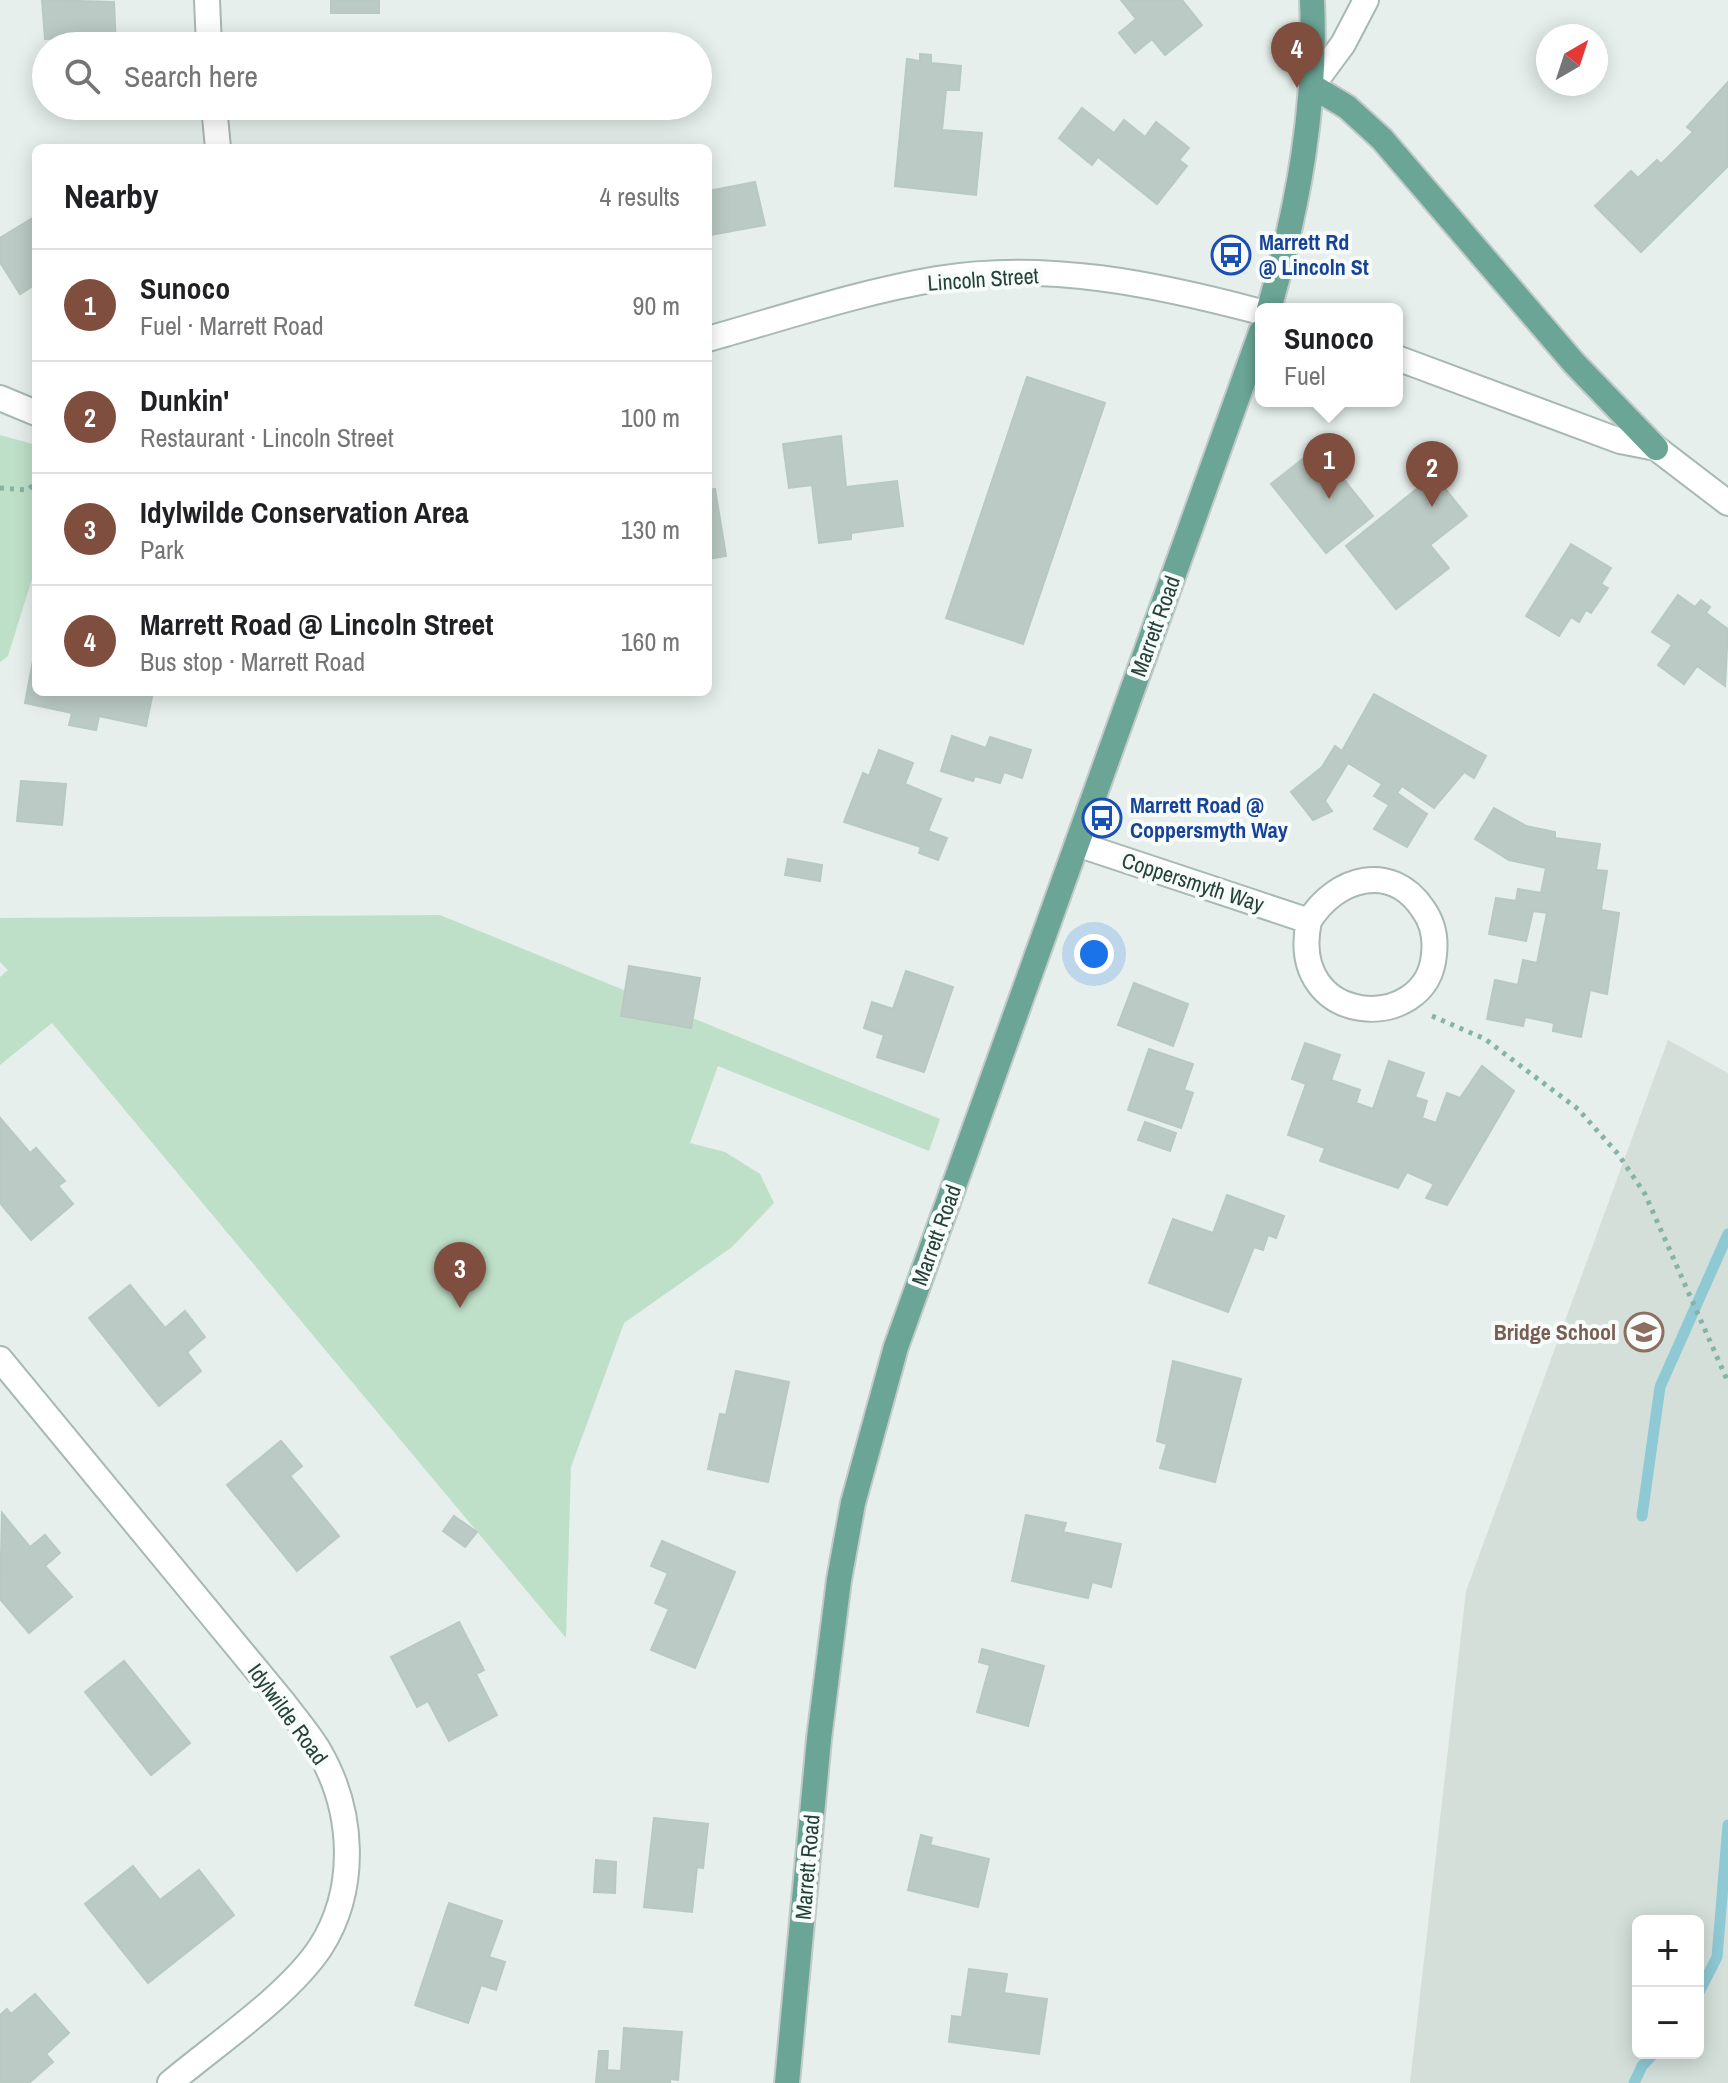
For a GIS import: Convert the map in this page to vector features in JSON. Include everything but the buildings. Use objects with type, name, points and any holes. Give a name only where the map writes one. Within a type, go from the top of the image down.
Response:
[{"type":"main road","points":[[1270,303],[1305,154],[1312,86],[1312,0]]},
{"type":"main road","points":[[1312,86],[1347,107],[1382,139],[1574,363],[1656,448]]},
{"type":"main road","name":"Marrett Road","points":[[787,2083],[819,1739],[853,1503],[896,1347],[1255,349]]},
{"type":"street","points":[[207,0],[208,32]]},
{"type":"street","points":[[1312,86],[1343,44],[1366,0]]},
{"type":"street","points":[[215,120],[218,144]]},
{"type":"street","name":"Lincoln Street","points":[[712,338],[832,304],[938,279],[1012,273],[1132,281],[1255,311]]},
{"type":"street","points":[[1403,360],[1620,441],[1656,448],[1728,503]]},
{"type":"street","points":[[0,398],[32,411]]},
{"type":"street","name":"Coppersmyth Way","points":[[1077,844],[1309,921]]},
{"type":"street","points":[[1358,881],[1380,881],[1409,894],[1430,918],[1436,940],[1434,961],[1425,982],[1410,997],[1391,1007],[1371,1010],[1350,1007],[1331,997],[1316,982],[1307,963],[1305,942],[1309,921],[1320,902],[1338,889],[1358,881]]},
{"type":"street","name":"Idylwilde Road","points":[[0,1359],[283,1702],[319,1750],[336,1787],[346,1828],[348,1869],[339,1909],[319,1949],[285,1987],[170,2083]]},
{"type":"path","points":[[0,488],[27,490],[32,486]]},
{"type":"path","points":[[1410,997],[1434,1017],[1485,1039],[1567,1100],[1618,1154],[1645,1194],[1728,1382]]},
{"type":"shaded area","name":"Bridge School","points":[[1668,1040],[1728,1073],[1728,2083],[1410,2083],[1466,1591]]},
{"type":"green space","points":[[0,435],[32,444],[32,579],[8,656],[0,662]]},
{"type":"green space","points":[[440,915],[940,1119],[929,1151],[718,1066],[690,1143],[725,1152],[760,1174],[774,1203],[732,1247],[624,1323],[571,1467],[566,1638],[52,1023],[0,1065],[0,977],[8,970],[0,962],[0,918]]},
{"type":"waterway","points":[[1642,1516],[1660,1387],[1728,1234]]},
{"type":"waterway","points":[[1702,1987],[1717,1957],[1728,1825]]},
{"type":"waterway","points":[[1634,2083],[1648,2059]]},
{"type":"place","name":"Marrett Road @ Lincoln Street","points":[[1297,88]]},
{"type":"place","name":"Marrett Rd @ Lincoln St","points":[[1231,255]]},
{"type":"place","name":"Sunoco","points":[[1329,499]]},
{"type":"place","name":"Dunkin'","points":[[1432,507]]},
{"type":"place","name":"Marrett Road @ Coppersmyth Way","points":[[1102,818]]},
{"type":"place","name":"Idylwilde Conservation Area","points":[[460,1308]]},
{"type":"place","name":"Bridge School","points":[[1644,1332]]}]
